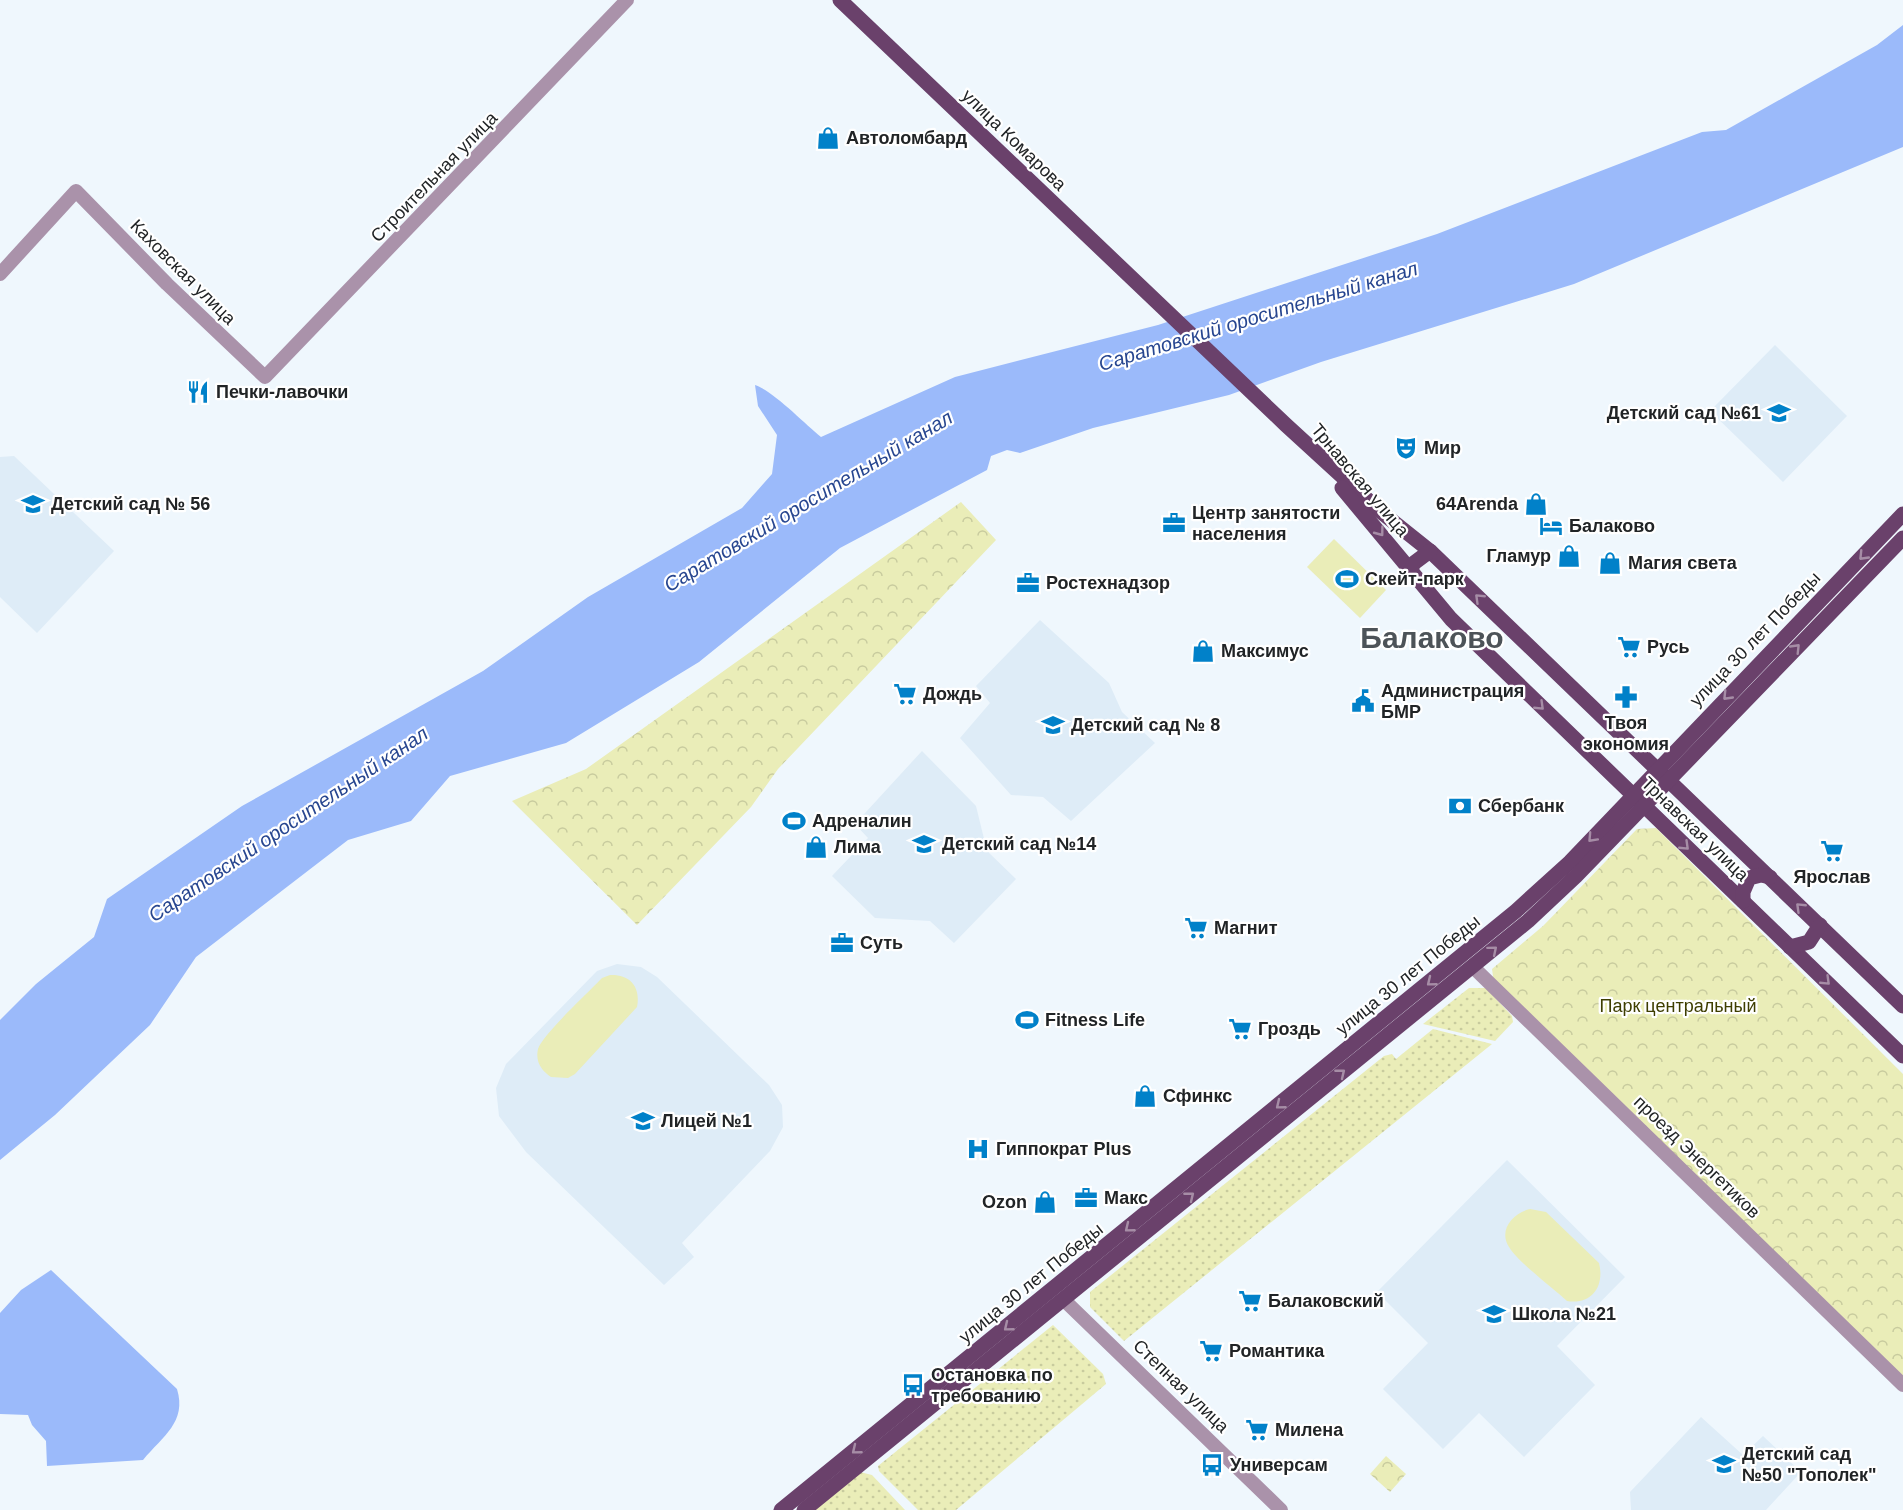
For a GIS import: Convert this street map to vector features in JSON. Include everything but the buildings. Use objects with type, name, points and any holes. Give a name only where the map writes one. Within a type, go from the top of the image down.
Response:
[{"type":"main road","name":"улица Комарова","points":[[840,0],[1286,424]]},
{"type":"main road","name":"Трнавская улица","points":[[1286,424],[1382,512],[1430,551],[1903,1006]]},
{"type":"main road","name":"Трнавская улица","points":[[1286,424],[1371,521],[1450,619],[1903,1056]]},
{"type":"main road","name":"улица 30 лет Победы","points":[[782,1510],[1058,1295],[1468,962],[1570,862],[1637,801],[1903,514]]},
{"type":"main road","points":[[1662,775],[1903,538]]},
{"type":"main road","points":[[1410,572],[1414,563],[1430,551]]},
{"type":"main road","points":[[1743,902],[1743,892],[1749,878],[1761,875],[1770,877]]},
{"type":"main road","points":[[1790,947],[1809,942],[1820,925]]},
{"type":"main road","points":[[804,1510],[1058,1295]]},
{"type":"street","name":"Строительная улица","points":[[265,377],[627,0]]},
{"type":"street","name":"Каховская улица","points":[[0,274],[76,191],[167,284],[265,377]]},
{"type":"street","name":"проезд Энергетиков","points":[[1468,962],[1903,1385]]},
{"type":"street","name":"Степная улица","points":[[1058,1295],[1281,1510]]},
{"type":"shaded area","name":"Детский сад №61","points":[[1775,345],[1847,416],[1783,482],[1710,411]]},
{"type":"shaded area","name":"Детский сад № 56","points":[[14,456],[114,551],[37,633],[0,597],[0,457]]},
{"type":"shaded area","name":"Детский сад № 8","points":[[1040,620],[1109,683],[1122,712],[1155,743],[1071,821],[1043,797],[1011,795],[960,738],[990,703],[976,686]]},
{"type":"shaded area","name":"Детский сад №14","points":[[922,751],[976,806],[987,851],[1016,879],[954,943],[930,921],[875,918],[832,876],[868,838],[855,824]]},
{"type":"shaded area","name":"Лицей №1","points":[[617,964],[641,967],[657,977],[769,1085],[782,1105],[783,1127],[770,1151],[682,1243],[694,1257],[664,1285],[526,1152],[499,1116],[496,1088],[506,1064],[597,971]]},
{"type":"shaded area","name":"Школа №21","points":[[1507,1160],[1625,1277],[1557,1346],[1595,1385],[1524,1457],[1479,1413],[1443,1449],[1383,1389],[1428,1343],[1377,1292]]},
{"type":"shaded area","name":"Детский сад №50 \"Тополек\"","points":[[1701,1417],[1743,1455],[1763,1436],[1801,1472],[1766,1510],[1631,1510],[1630,1492]]},
{"type":"green space","points":[[961,502],[996,540],[778,769],[751,807],[637,925],[512,801],[586,769]]},
{"type":"green space","name":"Скейт-парк","points":[[1334,539],[1386,590],[1360,618],[1307,567]]},
{"type":"green space","name":"Парк центральный","points":[[1656,828],[1903,1074],[1903,1379],[1494,983],[1492,969],[1543,926],[1637,829]]},
{"type":"green space","points":[[610,975],[623,977],[632,983],[637,993],[637,1007],[575,1074],[568,1078],[551,1077],[538,1062],[538,1049],[542,1042],[602,978]]},
{"type":"green space","points":[[1469,988],[1486,988],[1512,1016],[1513,1022],[1495,1041],[1423,1024]]},
{"type":"green space","points":[[1433,1029],[1492,1044],[1124,1341],[1090,1307],[1090,1292],[1384,1056],[1392,1054],[1396,1059]]},
{"type":"green space","points":[[1530,1209],[1546,1212],[1599,1263],[1598,1287],[1589,1297],[1576,1302],[1567,1301],[1509,1247],[1505,1234],[1509,1223],[1518,1214]]},
{"type":"green space","points":[[1053,1325],[1103,1374],[1106,1384],[956,1510],[918,1510],[879,1471],[878,1466]]},
{"type":"green space","points":[[1386,1456],[1406,1474],[1390,1492],[1370,1474]]},
{"type":"green space","points":[[860,1472],[872,1475],[905,1510],[813,1510]]},
{"type":"water","name":"Саратовский оросительный канал","points":[[1903,25],[1903,147],[1574,284],[1321,362],[1229,395],[1093,428],[1020,453],[1007,450],[991,456],[987,470],[840,548],[699,662],[566,743],[450,776],[411,821],[348,840],[196,957],[150,1025],[55,1115],[0,1160],[0,1020],[36,984],[94,937],[107,899],[242,806],[483,671],[588,597],[742,508],[772,474],[777,435],[758,406],[755,385],[779,400],[821,437],[955,377],[1158,325],[1437,234],[1702,132],[1726,130],[1877,45]]},
{"type":"water","points":[[51,1270],[177,1389],[179,1411],[176,1420],[143,1460],[47,1466],[46,1441],[32,1425],[28,1415],[0,1414],[0,1313],[21,1290]]},
{"type":"place","name":"Автоломбард","points":[[828,138]]},
{"type":"place","name":"Печки-лавочки","points":[[198,392]]},
{"type":"place","name":"Детский сад №61","points":[[1779,413]]},
{"type":"place","name":"Мир","points":[[1406,448]]},
{"type":"place","name":"Детский сад № 56","points":[[33,504]]},
{"type":"place","name":"64Arenda","points":[[1536,504]]},
{"type":"place","name":"Центр занятости населения","points":[[1174,523]]},
{"type":"place","name":"Балаково","points":[[1551,526]]},
{"type":"place","name":"Гламур","points":[[1569,556]]},
{"type":"place","name":"Магия света","points":[[1610,563]]},
{"type":"place","name":"Скейт-парк","points":[[1347,579]]},
{"type":"place","name":"Ростехнадзор","points":[[1028,583]]},
{"type":"place","name":"Русь","points":[[1629,647]]},
{"type":"place","name":"Максимус","points":[[1203,651]]},
{"type":"place","name":"Дождь","points":[[905,694]]},
{"type":"place","name":"Твоя экономия","points":[[1626,697]]},
{"type":"place","name":"Администрация БМР","points":[[1363,701]]},
{"type":"place","name":"Детский сад № 8","points":[[1053,725]]},
{"type":"place","name":"Сбербанк","points":[[1460,806]]},
{"type":"place","name":"Адреналин","points":[[794,821]]},
{"type":"place","name":"Детский сад №14","points":[[924,844]]},
{"type":"place","name":"Лима","points":[[816,847]]},
{"type":"place","name":"Ярослав","points":[[1832,851]]},
{"type":"place","name":"Магнит","points":[[1196,928]]},
{"type":"place","name":"Суть","points":[[842,943]]},
{"type":"place","name":"Fitness Life","points":[[1027,1020]]},
{"type":"place","name":"Гроздь","points":[[1240,1029]]},
{"type":"place","name":"Сфинкс","points":[[1145,1096]]},
{"type":"place","name":"Лицей №1","points":[[643,1121]]},
{"type":"place","name":"Гиппократ Plus","points":[[978,1149]]},
{"type":"place","name":"Макс","points":[[1086,1198]]},
{"type":"place","name":"Ozon","points":[[1045,1202]]},
{"type":"place","name":"Балаковский","points":[[1250,1301]]},
{"type":"place","name":"Школа №21","points":[[1494,1314]]},
{"type":"place","name":"Романтика","points":[[1211,1351]]},
{"type":"place","name":"Остановка по требованию","points":[[913,1385]]},
{"type":"place","name":"Милена","points":[[1257,1430]]},
{"type":"place","name":"Детский сад №50 \"Тополек\"","points":[[1724,1464]]},
{"type":"place","name":"Универсам","points":[[1212,1465]]},
{"type":"district","name":"Балаково","points":[[1432,638]]}]
